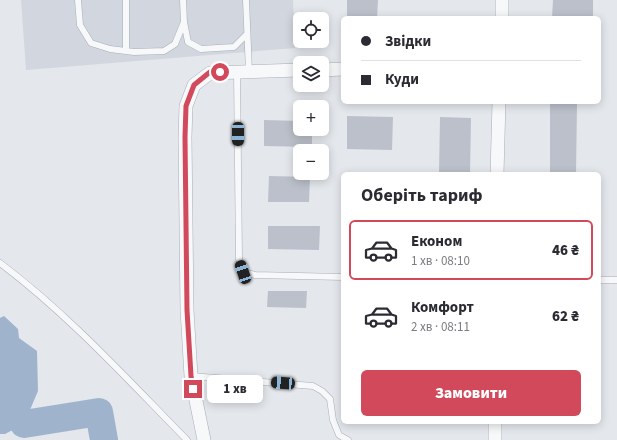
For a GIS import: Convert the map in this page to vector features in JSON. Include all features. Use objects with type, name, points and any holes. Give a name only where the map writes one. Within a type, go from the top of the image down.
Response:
[{"type":"street","points":[[502,0],[502,16]]},
{"type":"street","points":[[204,440],[191,376],[187,310],[186,106],[194,85],[210,72],[293,70]]},
{"type":"street","points":[[329,70],[341,70]]},
{"type":"street","points":[[497,172],[499,104]]},
{"type":"street","points":[[495,424],[495,440]]},
{"type":"lane","points":[[78,0],[80,25],[91,43],[110,49],[126,51],[164,51],[175,44],[184,22]]},
{"type":"lane","points":[[126,0],[126,51]]},
{"type":"lane","points":[[183,0],[184,22],[188,42],[201,49],[234,47],[247,34]]},
{"type":"lane","points":[[246,0],[247,34],[243,72],[239,259],[243,272],[255,275],[341,277]]},
{"type":"lane","points":[[0,264],[27,283],[86,337],[188,440]]},
{"type":"lane","points":[[601,280],[617,280]]},
{"type":"lane","points":[[191,376],[313,386],[322,391],[330,399],[333,420],[340,435],[348,440]]},
{"type":"shaded area","points":[[21,0],[293,0],[293,48],[295,48],[26,70]]},
{"type":"water","points":[[4,316],[18,329],[19,338],[37,351],[38,391],[24,424],[5,434],[0,434],[0,318]]},
{"type":"building","points":[[347,0],[378,0],[377,16],[347,16]]},
{"type":"building","points":[[553,0],[593,0],[593,16],[552,16]]},
{"type":"building","points":[[550,104],[577,104],[576,172],[550,172]]},
{"type":"building","points":[[347,116],[393,117],[392,150],[347,149]]},
{"type":"building","points":[[440,117],[471,118],[470,172],[439,172]]},
{"type":"building","points":[[264,120],[293,121],[293,136],[312,136],[312,144],[293,144],[293,147],[264,146]]},
{"type":"building","points":[[269,176],[293,177],[293,180],[310,180],[309,202],[268,202]]},
{"type":"building","points":[[268,226],[320,226],[319,250],[268,249]]},
{"type":"building","points":[[268,291],[307,291],[306,308],[267,307]]},
{"type":"waterway","points":[[24,424],[99,412],[104,440]]},
{"type":"route","points":[[193,389],[187,310],[186,106],[194,85],[210,72],[220,72]]}]
